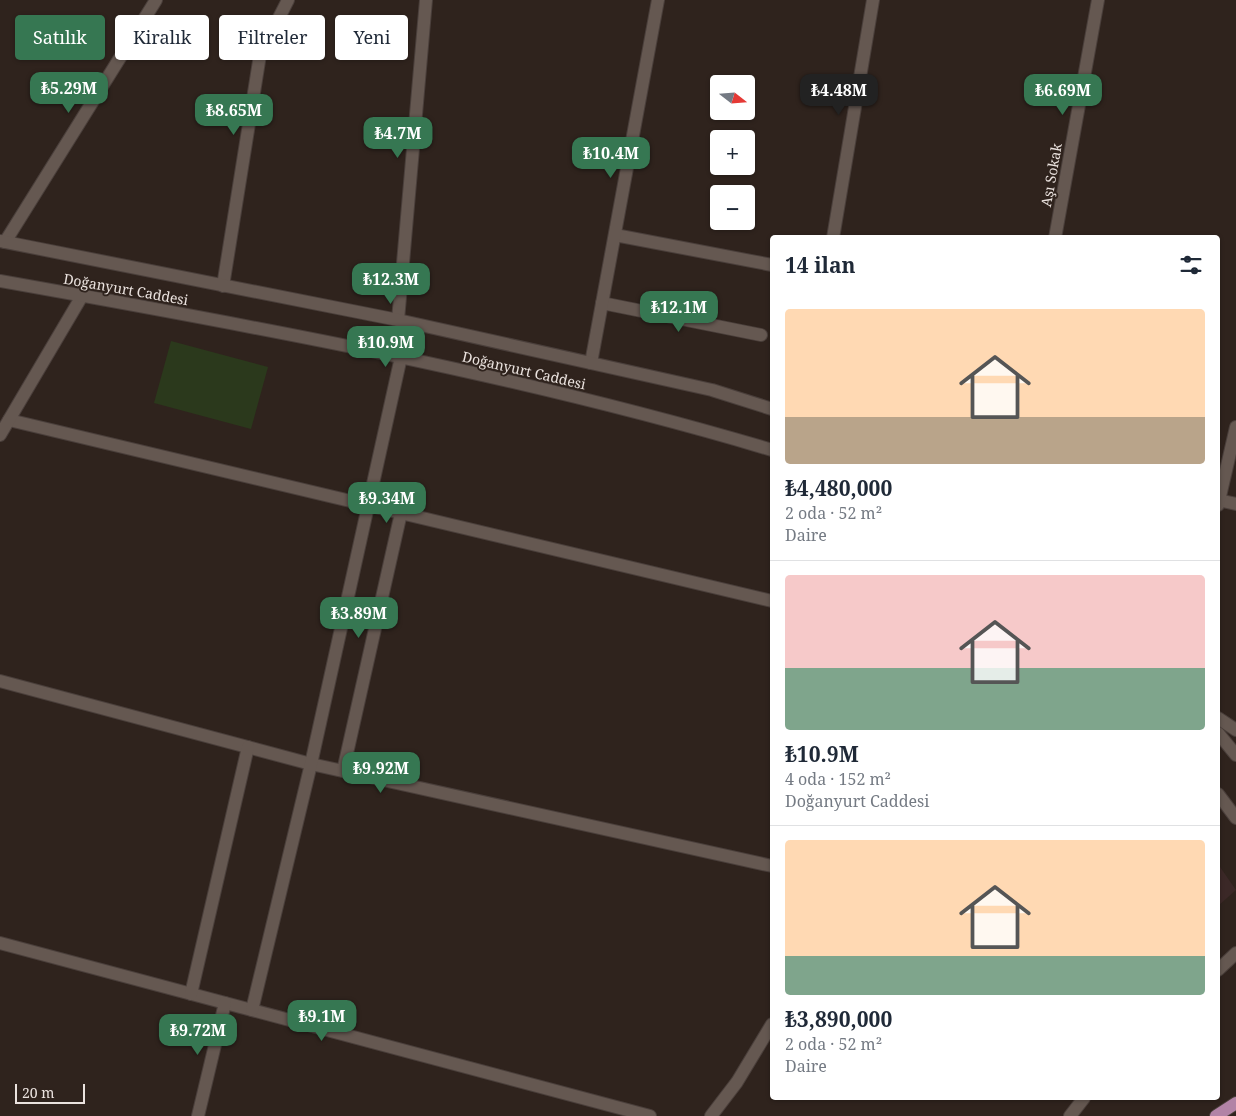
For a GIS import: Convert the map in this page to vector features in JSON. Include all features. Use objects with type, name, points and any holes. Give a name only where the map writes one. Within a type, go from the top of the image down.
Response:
[{"type":"main road","points":[[1216,1116],[1236,1103]]},
{"type":"street","points":[[3,242],[156,0]]},
{"type":"street","points":[[224,286],[260,55],[288,0]]},
{"type":"street","points":[[398,320],[426,0]]},
{"type":"street","points":[[591,363],[658,0]]},
{"type":"street","points":[[834,235],[873,0]]},
{"type":"street","name":"Aşı Sokak","points":[[1056,235],[1098,0]]},
{"type":"street","points":[[615,235],[770,265]]},
{"type":"street","name":"Doğanyurt Caddesi","points":[[3,242],[398,320],[712,390],[770,408]]},
{"type":"street","name":"Doğanyurt Caddesi","points":[[0,281],[401,357],[630,411],[770,449]]},
{"type":"street","points":[[0,435],[82,296]]},
{"type":"street","points":[[602,303],[761,335]]},
{"type":"street","points":[[252,1010],[311,764],[401,357]]},
{"type":"street","points":[[8,420],[770,600]]},
{"type":"street","points":[[1220,494],[1236,427]]},
{"type":"street","points":[[1220,502],[1236,504]]},
{"type":"street","points":[[343,771],[401,513]]},
{"type":"street","points":[[0,681],[311,764],[770,866]]},
{"type":"street","points":[[1220,719],[1236,730]]},
{"type":"street","points":[[1220,735],[1236,755]]},
{"type":"street","points":[[191,994],[248,748]]},
{"type":"street","points":[[1220,797],[1236,818]]},
{"type":"street","points":[[0,943],[650,1116]]},
{"type":"street","points":[[1220,968],[1236,953]]},
{"type":"street","points":[[198,1116],[225,1003]]},
{"type":"street","points":[[711,1116],[737,1082],[770,1027]]},
{"type":"street","points":[[1070,1116],[1082,1100]]},
{"type":"shaded area","points":[[1220,867],[1236,890],[1220,904]]},
{"type":"green space","points":[[171,341],[268,367],[251,429],[154,403]]}]
